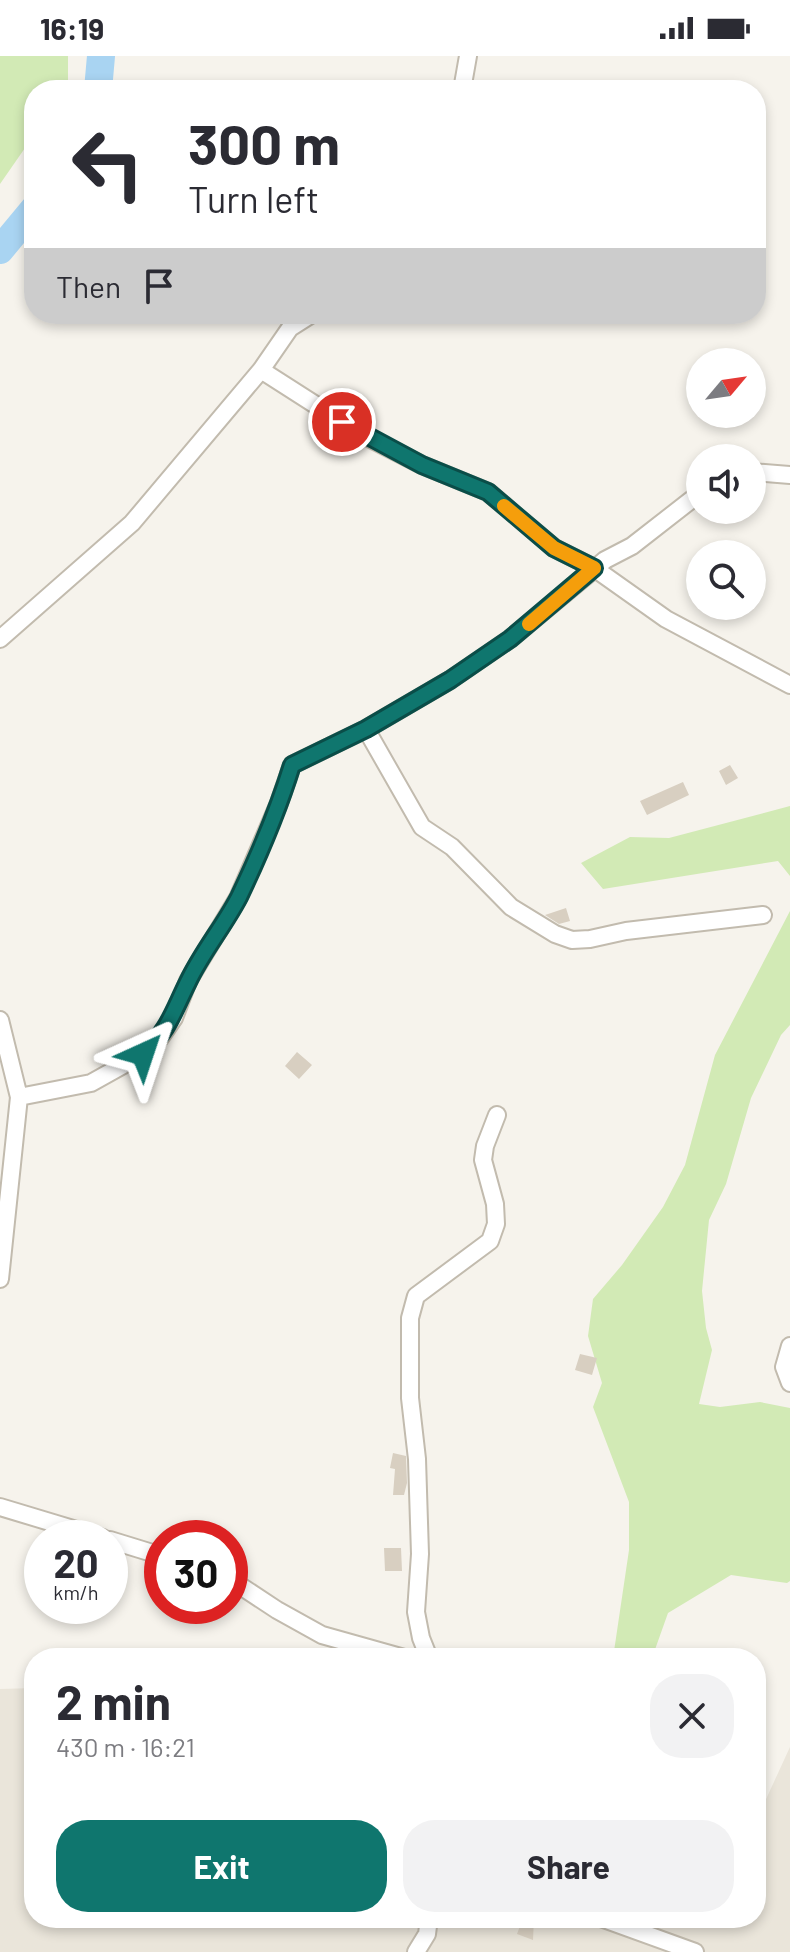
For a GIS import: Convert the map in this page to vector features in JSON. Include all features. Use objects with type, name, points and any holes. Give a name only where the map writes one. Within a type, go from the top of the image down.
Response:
[{"type":"street","points":[[464,80],[468,56]]},
{"type":"street","points":[[0,639],[132,523],[296,324]]},
{"type":"street","points":[[261,370],[361,434],[422,465],[488,492],[554,548],[594,568],[666,619],[790,685]]},
{"type":"street","points":[[766,473],[790,475]]},
{"type":"street","points":[[19,1097],[91,1083],[143,1054],[160,1038],[174,1018],[188,981],[238,898],[292,765],[366,729],[450,680],[510,639],[594,568],[632,546],[686,504]]},
{"type":"street","points":[[366,729],[422,827],[452,847],[511,907],[555,934],[572,940],[590,939],[626,931],[763,915]]},
{"type":"street","points":[[0,1020],[19,1097],[0,1279]]},
{"type":"street","points":[[425,1648],[416,1612],[420,1554],[417,1459],[410,1398],[410,1318],[416,1296],[490,1241],[496,1224],[495,1204],[483,1160],[497,1115]]},
{"type":"street","points":[[790,1346],[784,1367],[790,1383]]},
{"type":"street","points":[[0,1507],[43,1520]]},
{"type":"street","points":[[248,1591],[322,1635],[368,1648]]},
{"type":"street","points":[[416,1952],[428,1928]]},
{"type":"street","points":[[629,1928],[695,1952]]},
{"type":"shaded area","points":[[24,1688],[24,1928],[766,1928],[766,1799],[790,1747],[790,1952],[0,1952],[0,1689]]},
{"type":"green space","points":[[0,56],[68,56],[68,80],[24,80],[24,149],[0,184]]},
{"type":"green space","points":[[790,806],[790,876],[778,861],[603,889],[581,863],[630,837],[669,838]]},
{"type":"green space","points":[[790,911],[790,1025],[781,1035],[751,1098],[726,1184],[709,1220],[702,1291],[712,1350],[699,1404],[720,1407],[760,1402],[790,1408],[790,1581],[731,1575],[668,1613],[656,1648],[614,1648],[629,1550],[629,1502],[593,1407],[602,1383],[588,1336],[593,1299],[622,1265],[663,1207],[685,1165],[715,1055]]},
{"type":"building","points":[[730,765],[738,778],[726,785],[719,771]]},
{"type":"building","points":[[683,782],[689,795],[647,815],[640,801]]},
{"type":"building","points":[[566,908],[570,921],[559,924],[545,915]]},
{"type":"building","points":[[297,1052],[312,1065],[299,1079],[285,1066]]},
{"type":"building","points":[[580,1354],[597,1358],[592,1375],[575,1370]]},
{"type":"building","points":[[393,1453],[406,1456],[404,1495],[393,1495],[395,1469],[390,1468]]},
{"type":"building","points":[[384,1548],[401,1548],[402,1571],[385,1571]]},
{"type":"building","points":[[519,1928],[534,1928],[533,1940],[517,1934]]},
{"type":"waterway","points":[[99,80],[101,56]]},
{"type":"waterway","points":[[0,250],[24,221]]},
{"type":"slow traffic","points":[[504,506],[554,548],[594,568],[529,624]]},
{"type":"route","points":[[143,1054],[160,1038],[174,1018],[188,981],[238,898],[292,765],[366,729],[450,680],[510,639],[594,568],[554,548],[488,492],[422,465],[342,422]]}]
